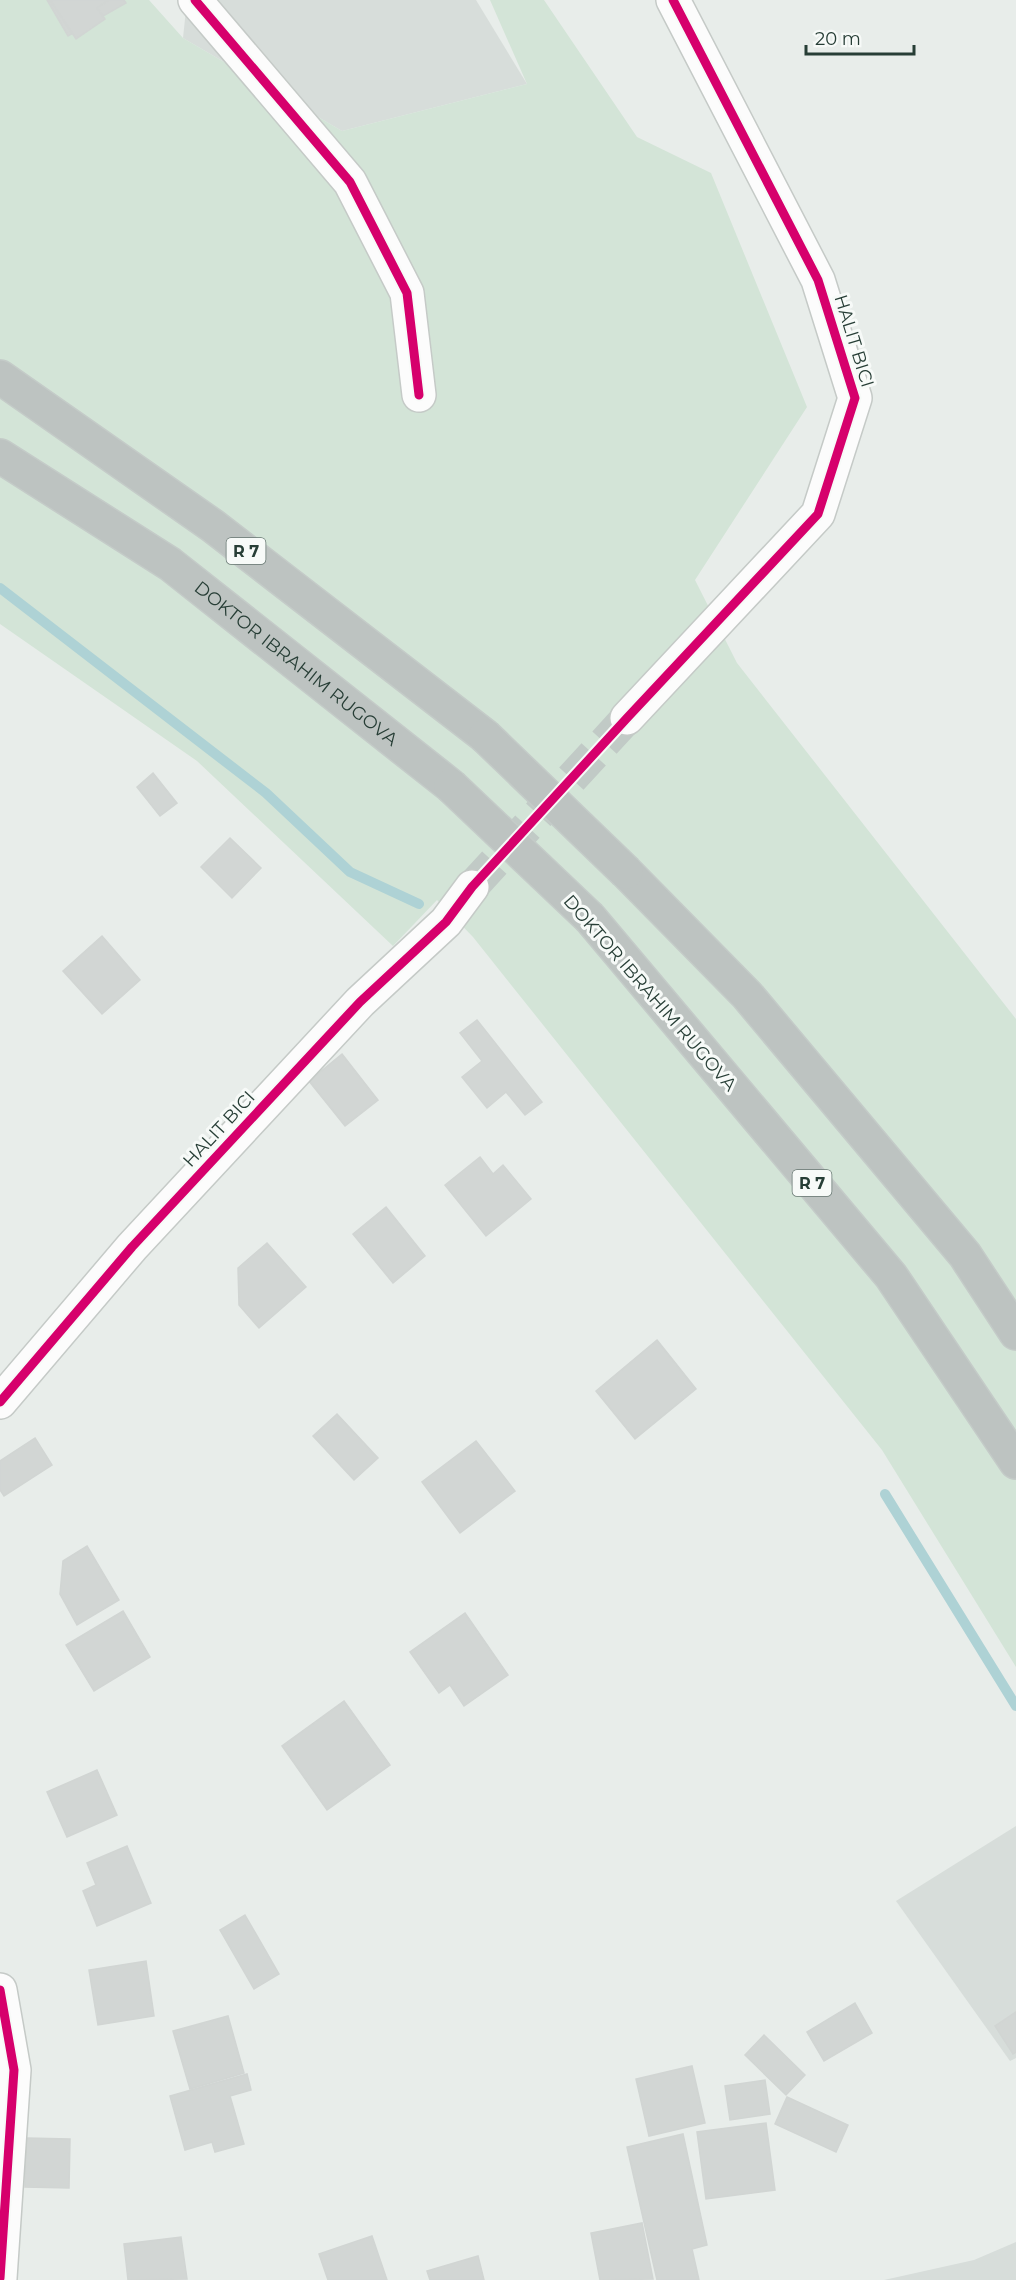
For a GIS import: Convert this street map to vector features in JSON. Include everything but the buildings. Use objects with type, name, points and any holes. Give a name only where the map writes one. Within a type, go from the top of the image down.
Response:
[{"type":"highway","name":"R 7","points":[[0,377],[213,526],[485,736],[626,872],[754,1004],[965,1255],[1016,1333]]},
{"type":"highway","name":"DOKTOR IBRAHIM RUGOVA","points":[[0,456],[170,564],[452,786],[590,918],[891,1276],[1016,1462]]},
{"type":"street","points":[[195,0],[350,182],[407,294],[419,395]]},
{"type":"street","name":"HALIT BICI","points":[[627,718],[818,514],[855,398],[818,280],[673,0]]},
{"type":"street","name":"HALIT BICI","points":[[0,1402],[132,1246],[360,1002],[446,922],[472,888]]},
{"type":"street","points":[[0,1990],[14,2070],[0,2260]]},
{"type":"shaded area","points":[[187,0],[476,0],[527,84],[342,131],[183,38]]},
{"type":"shaded area","points":[[1016,1826],[1016,2058],[1010,2061],[896,1901]]},
{"type":"shaded area","points":[[1016,2242],[1016,2280],[884,2280],[974,2260]]},
{"type":"green space","points":[[0,0],[149,0],[183,38],[342,131],[527,84],[490,0],[544,0],[637,137],[711,173],[807,407],[695,580],[737,663],[1016,1019],[1016,1667],[882,1450],[473,937],[437,900],[393,946],[197,761],[0,624]]},
{"type":"waterway","points":[[0,588],[266,793],[350,872],[419,904]]},
{"type":"waterway","points":[[885,1494],[1016,1706]]},
{"type":"tunnel","points":[[472,887],[627,718]]},
{"type":"cycle path","points":[[195,0],[350,182],[407,293],[419,395]]},
{"type":"cycle path","points":[[0,1402],[132,1247],[360,1002],[446,922],[472,887],[818,514],[855,398],[818,280],[673,0]]},
{"type":"cycle path","points":[[0,1990],[14,2070],[0,2278]]}]
